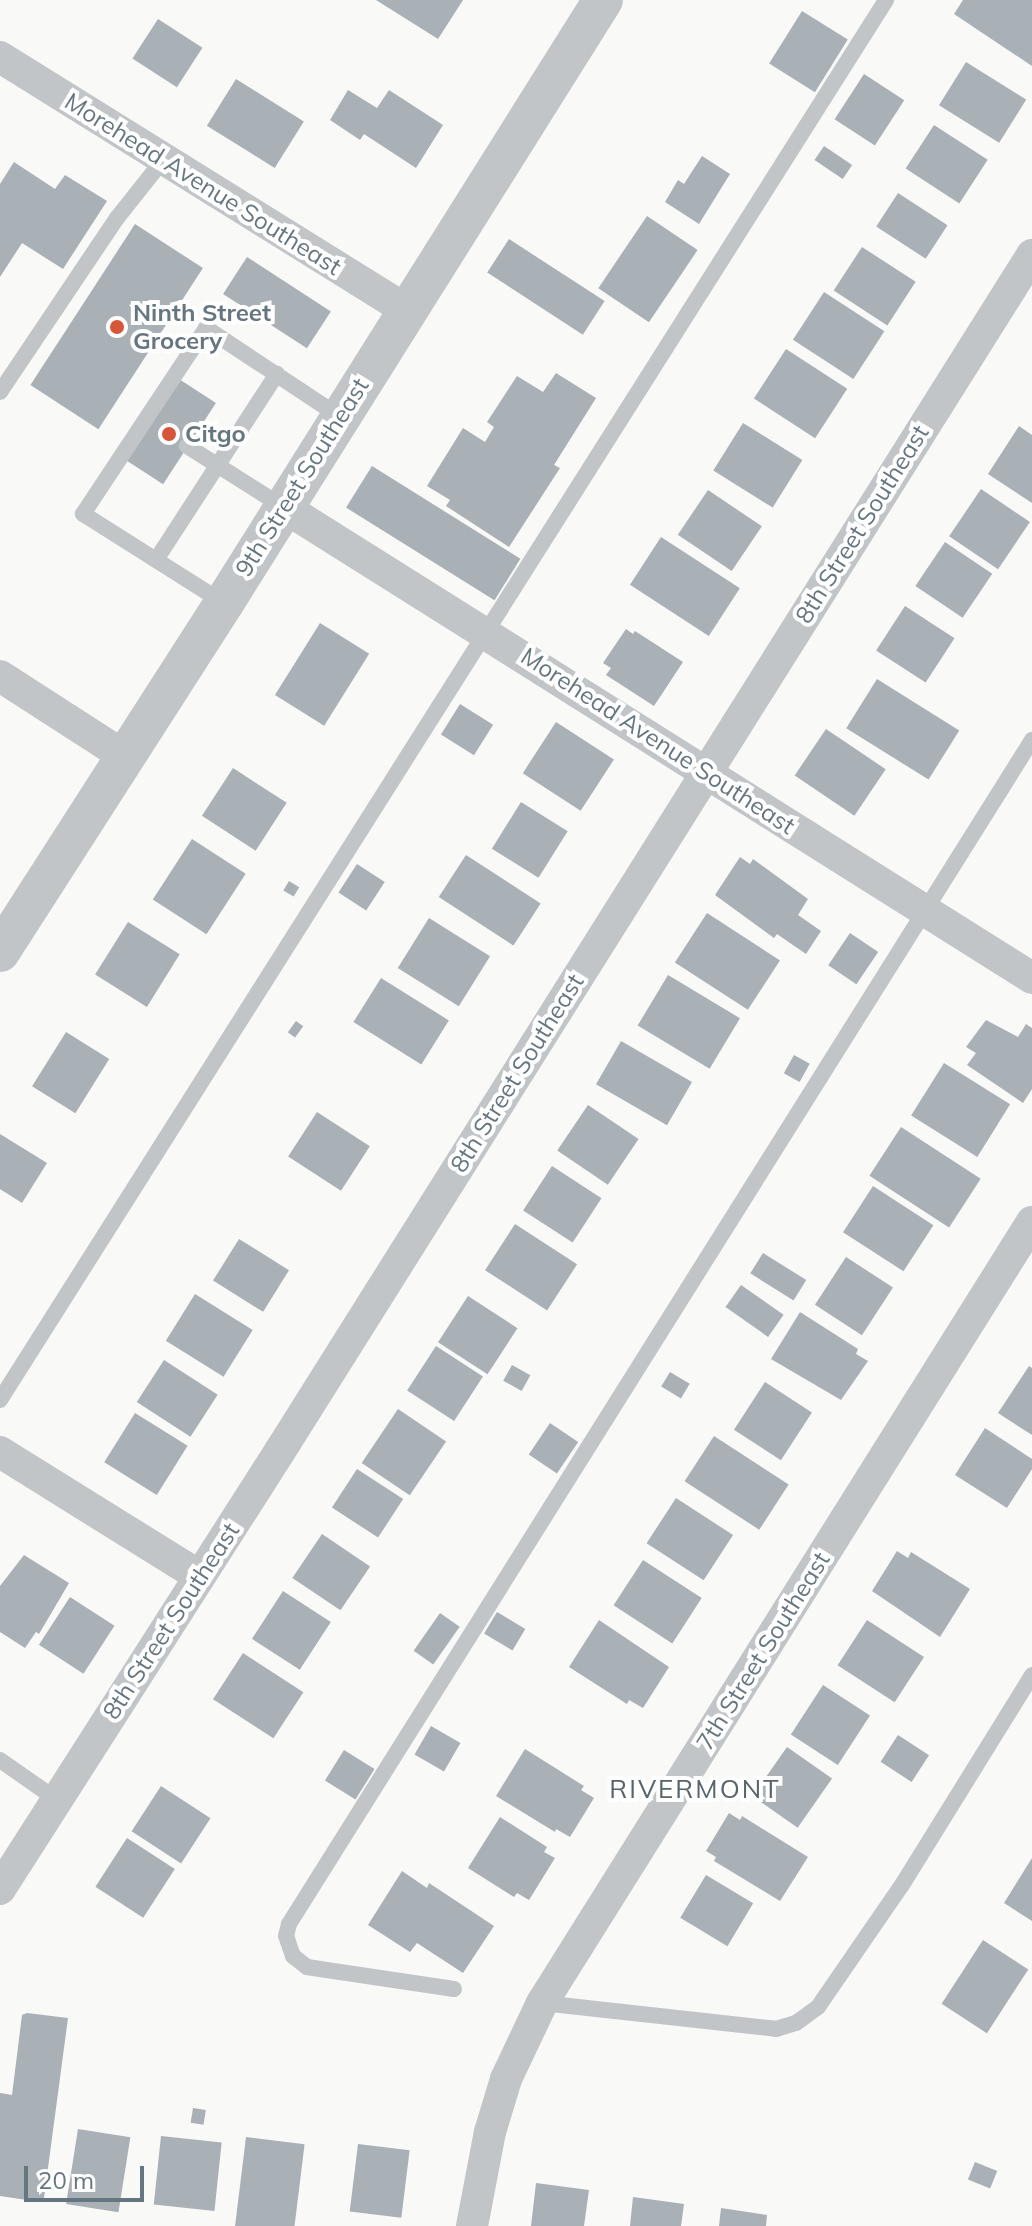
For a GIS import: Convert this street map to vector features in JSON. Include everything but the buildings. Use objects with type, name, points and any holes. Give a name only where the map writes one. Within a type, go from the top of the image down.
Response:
[{"type":"street","name":"9th Street Southeast","points":[[0,952],[224,603],[282,506],[603,0]]},
{"type":"street","name":"Morehead Avenue Southeast","points":[[0,57],[406,310]]},
{"type":"street","name":"8th Street Southeast","points":[[0,1889],[1032,255]]},
{"type":"street","name":"Morehead Avenue Southeast","points":[[282,506],[1032,978]]},
{"type":"street","points":[[0,676],[124,756]]},
{"type":"street","name":"7th Street Southeast","points":[[472,2226],[490,2132],[506,2079],[542,2003],[1032,1222]]},
{"type":"street","points":[[0,1452],[199,1576]]},
{"type":"lane","points":[[0,1400],[886,0]]},
{"type":"lane","points":[[0,392],[117,218],[164,159]]},
{"type":"lane","points":[[224,603],[83,514],[148,421],[206,328],[339,416]]},
{"type":"lane","points":[[156,560],[277,374]]},
{"type":"lane","points":[[187,446],[282,506]]},
{"type":"lane","points":[[454,1989],[307,1967],[293,1956],[286,1936],[289,1924],[1032,740]]},
{"type":"lane","points":[[542,2003],[776,2029],[796,2023],[818,2007],[902,1885],[1032,1675]]},
{"type":"lane","points":[[0,1760],[56,1799]]},
{"type":"place","name":"Ninth Street Grocery","points":[[117,327]]},
{"type":"place","name":"Citgo","points":[[169,434]]},
{"type":"district","name":"RIVERMONT","points":[[695,1789]]}]
